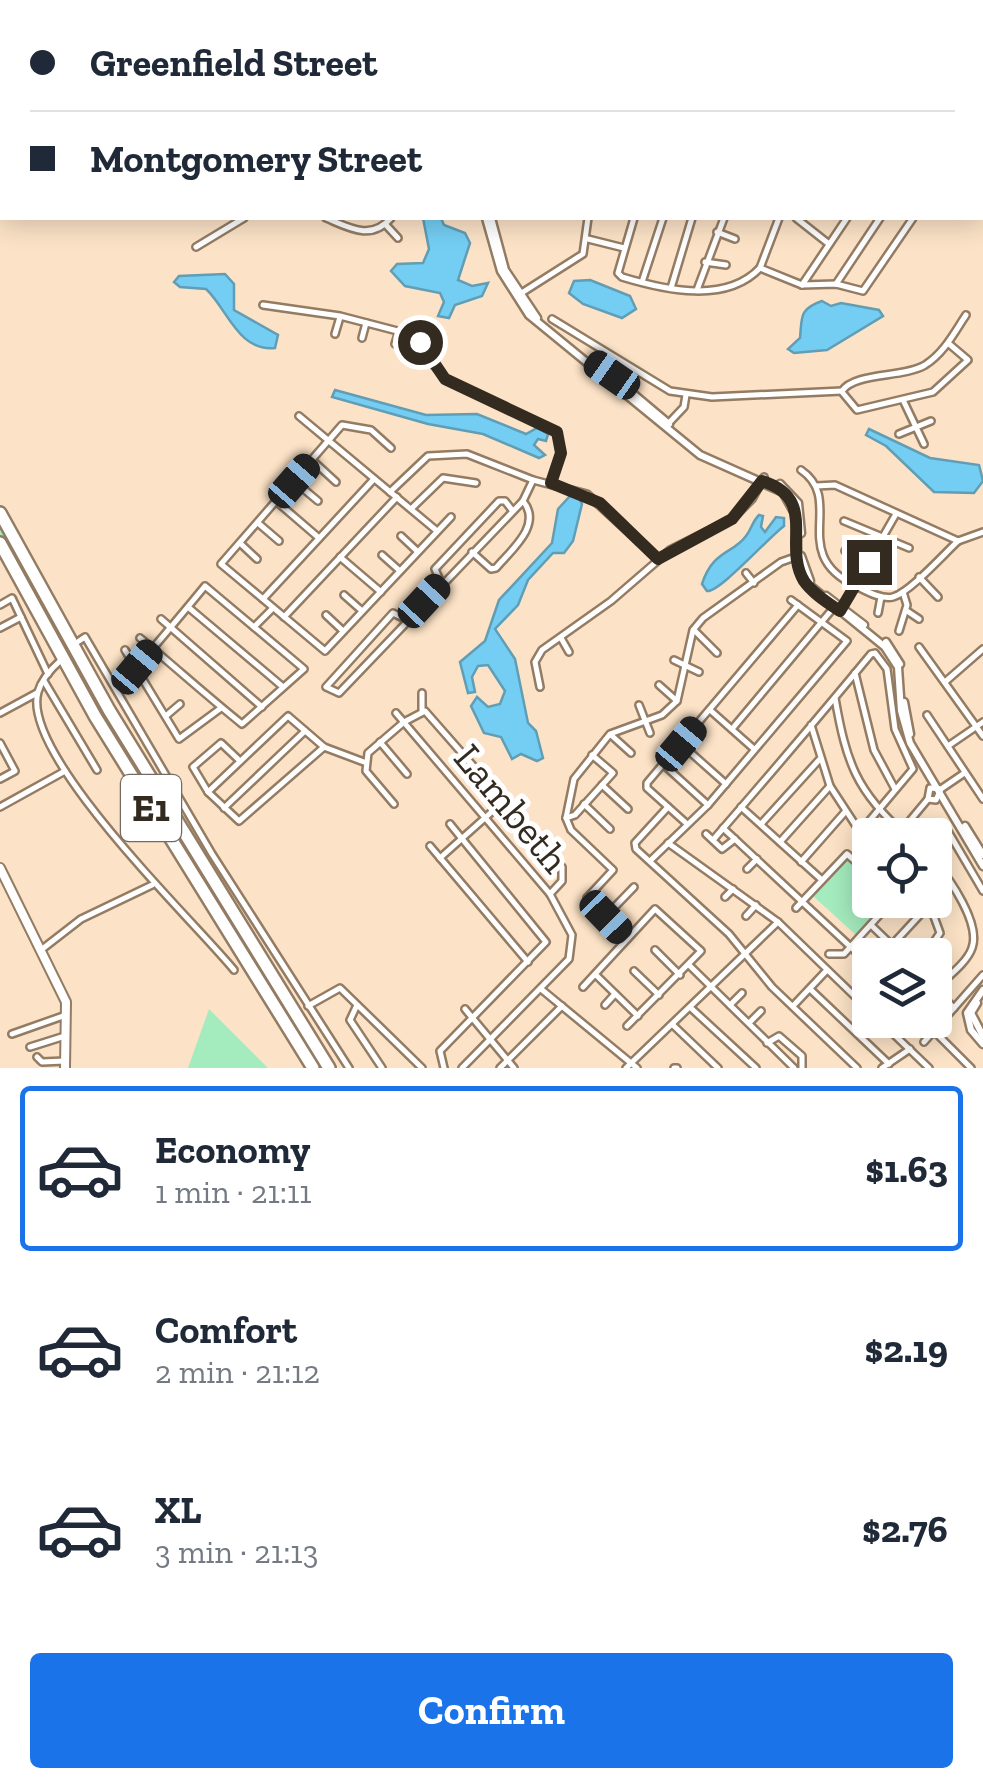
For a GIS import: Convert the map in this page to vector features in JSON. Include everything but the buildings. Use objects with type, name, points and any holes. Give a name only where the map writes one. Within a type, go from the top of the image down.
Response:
[{"type":"highway","name":"E1","points":[[0,513],[109,710],[329,1068]]},
{"type":"highway","name":"E1","points":[[0,543],[96,716],[312,1068]]},
{"type":"main road","points":[[0,868],[69,1014],[65,1065]]},
{"type":"street","points":[[196,246],[241,220]]},
{"type":"street","points":[[331,220],[358,232],[386,225],[390,220]]},
{"type":"street","points":[[488,220],[501,271],[556,342],[603,373],[710,460],[763,479],[792,503],[804,581],[885,646],[895,660],[904,726],[983,866]]},
{"type":"street","points":[[517,296],[576,260],[588,239],[588,220]]},
{"type":"street","points":[[633,220],[618,274],[671,288],[697,290],[734,288],[760,268],[778,220]]},
{"type":"street","points":[[642,282],[663,220]]},
{"type":"street","points":[[671,288],[691,220]]},
{"type":"street","points":[[697,290],[723,220]]},
{"type":"street","points":[[799,220],[829,244]]},
{"type":"street","points":[[808,227],[813,220]]},
{"type":"street","points":[[802,286],[846,220]]},
{"type":"street","points":[[836,284],[879,220]]},
{"type":"street","points":[[760,268],[802,286],[836,284],[863,291],[911,220]]},
{"type":"street","points":[[386,225],[398,238]]},
{"type":"street","points":[[717,232],[736,239]]},
{"type":"street","points":[[588,239],[624,248]]},
{"type":"street","points":[[705,262],[726,266]]},
{"type":"street","points":[[263,305],[366,322],[420,342],[445,379],[557,432],[561,453],[551,483]]},
{"type":"street","points":[[306,322],[309,311]]},
{"type":"street","points":[[842,392],[848,384],[920,368],[948,343],[966,314]]},
{"type":"street","points":[[335,334],[340,316]]},
{"type":"street","points":[[552,319],[646,380],[686,395],[842,392],[858,410],[933,392],[966,365],[966,357],[948,343]]},
{"type":"street","points":[[362,338],[366,322]]},
{"type":"street","points":[[395,344],[399,332]]},
{"type":"street","points":[[759,386],[760,394]]},
{"type":"street","points":[[667,426],[684,408],[686,395]]},
{"type":"street","points":[[904,402],[924,444]]},
{"type":"street","points":[[300,416],[437,531]]},
{"type":"street","points":[[900,434],[931,421]]},
{"type":"street","points":[[391,448],[371,430],[351,424],[342,426],[221,564],[324,651],[451,517]]},
{"type":"street","points":[[390,492],[418,462],[447,452],[467,454],[600,503],[658,559]]},
{"type":"street","points":[[312,460],[336,482]]},
{"type":"street","points":[[801,470],[816,486],[822,559],[834,575],[881,597],[902,591],[958,541],[983,532]]},
{"type":"street","points":[[412,509],[443,478],[476,483]]},
{"type":"street","points":[[263,599],[374,479]]},
{"type":"street","points":[[540,687],[536,658],[658,559],[732,519],[763,479]]},
{"type":"street","points":[[407,620],[393,613],[326,687],[338,693],[359,675],[440,583],[523,501],[533,480]]},
{"type":"street","points":[[294,481],[318,501]]},
{"type":"street","points":[[816,486],[835,485],[958,541]]},
{"type":"street","points":[[284,617],[397,497]]},
{"type":"street","points":[[276,500],[319,538]]},
{"type":"street","points":[[440,583],[435,569],[499,501],[512,510]]},
{"type":"street","points":[[472,552],[491,569],[496,568],[529,526],[529,509],[523,501]]},
{"type":"street","points":[[732,729],[856,586],[896,514]]},
{"type":"street","points":[[844,520],[909,548]]},
{"type":"street","points":[[258,522],[278,541]]},
{"type":"street","points":[[400,536],[417,551]]},
{"type":"street","points":[[240,544],[258,559]]},
{"type":"street","points":[[845,551],[888,569]]},
{"type":"street","points":[[382,555],[400,571]]},
{"type":"street","points":[[627,939],[587,898],[613,870],[571,830],[566,818],[570,785],[610,734],[662,715],[677,701],[694,630],[716,608],[781,562],[799,556]]},
{"type":"street","points":[[340,557],[381,592]]},
{"type":"street","points":[[746,572],[754,583]]},
{"type":"street","points":[[918,577],[938,597]]},
{"type":"street","points":[[137,667],[152,648],[205,586],[304,669],[242,724],[221,708],[152,648],[140,638]]},
{"type":"street","points":[[899,631],[906,611],[902,591]]},
{"type":"street","points":[[344,596],[362,611]]},
{"type":"street","points":[[878,613],[881,597]]},
{"type":"street","points":[[0,605],[12,598],[48,674]]},
{"type":"street","points":[[651,860],[708,805],[847,641],[791,600]]},
{"type":"street","points":[[688,824],[646,786],[798,605]]},
{"type":"street","points":[[188,607],[283,687]]},
{"type":"street","points":[[254,628],[274,608]]},
{"type":"street","points":[[906,611],[919,619]]},
{"type":"street","points":[[594,614],[601,626]]},
{"type":"street","points":[[326,615],[343,631]]},
{"type":"street","points":[[0,628],[21,617]]},
{"type":"street","points":[[160,619],[262,707]]},
{"type":"street","points":[[694,630],[717,653]]},
{"type":"street","points":[[78,641],[84,637],[349,1068]]},
{"type":"street","points":[[560,638],[570,652]]},
{"type":"street","points":[[919,648],[983,736]]},
{"type":"street","points":[[944,682],[983,649]]},
{"type":"street","points":[[125,650],[179,739],[221,708]]},
{"type":"street","points":[[713,840],[811,724],[875,653],[886,669],[895,729],[912,766],[860,832],[830,786],[811,724]]},
{"type":"street","points":[[674,660],[699,672]]},
{"type":"street","points":[[0,712],[37,693],[60,661]]},
{"type":"street","points":[[856,673],[874,750],[895,788]]},
{"type":"street","points":[[44,681],[98,770]]},
{"type":"street","points":[[659,685],[677,701]]},
{"type":"street","points":[[150,692],[160,686]]},
{"type":"street","points":[[422,692],[422,710]]},
{"type":"street","points":[[37,693],[48,737],[64,771],[152,885],[234,970]]},
{"type":"street","points":[[834,698],[849,764],[885,818]]},
{"type":"street","points":[[166,716],[180,704]]},
{"type":"street","points":[[638,705],[650,733]]},
{"type":"street","points":[[394,804],[366,771],[365,762],[380,742],[422,710]]},
{"type":"street","points":[[422,710],[433,715],[562,867],[564,876]]},
{"type":"street","points":[[710,710],[754,749]]},
{"type":"street","name":"Lambeth","points":[[396,713],[550,894],[568,924],[572,942]]},
{"type":"street","points":[[927,715],[983,800]]},
{"type":"street","points":[[208,792],[288,716],[324,747],[365,762]]},
{"type":"street","points":[[948,746],[983,722]]},
{"type":"street","points":[[224,808],[305,731]]},
{"type":"street","points":[[610,734],[631,752]]},
{"type":"street","points":[[380,742],[407,774]]},
{"type":"street","points":[[0,743],[15,771],[0,779]]},
{"type":"street","points":[[240,761],[220,743],[193,765],[208,792],[236,820],[243,820],[324,747]]},
{"type":"street","points":[[681,744],[726,784]]},
{"type":"street","points":[[566,818],[613,773],[592,755]]},
{"type":"street","points":[[761,824],[820,758]]},
{"type":"street","points":[[663,764],[708,805]]},
{"type":"street","points":[[0,807],[64,771]]},
{"type":"street","points":[[914,818],[928,800],[928,790],[939,790],[964,774]]},
{"type":"street","points":[[602,785],[628,809]]},
{"type":"street","points":[[780,842],[830,786]]},
{"type":"street","points":[[939,790],[983,854]]},
{"type":"street","points":[[440,858],[505,800]]},
{"type":"street","points":[[584,804],[610,829]]},
{"type":"street","points":[[668,807],[634,843],[857,1068]]},
{"type":"street","points":[[741,807],[822,880]]},
{"type":"street","points":[[801,862],[845,812]]},
{"type":"street","points":[[444,1068],[438,1054],[544,947],[544,936],[450,824]]},
{"type":"street","points":[[723,828],[852,946],[844,954],[829,954]]},
{"type":"street","points":[[706,834],[724,849],[735,839]]},
{"type":"street","points":[[952,838],[983,891]]},
{"type":"street","points":[[668,843],[708,877],[778,922],[852,994]]},
{"type":"street","points":[[430,846],[528,962]]},
{"type":"street","points":[[796,908],[847,854],[852,858]]},
{"type":"street","points":[[747,869],[757,859]]},
{"type":"street","points":[[564,876],[574,876]]},
{"type":"street","points":[[550,894],[564,876]]},
{"type":"street","points":[[772,888],[780,880]]},
{"type":"street","points":[[40,950],[81,920],[152,885]]},
{"type":"street","points":[[952,885],[974,940],[970,953],[952,972]]},
{"type":"street","points":[[606,917],[634,887]]},
{"type":"street","points":[[725,897],[732,889]]},
{"type":"street","points":[[746,916],[756,906]]},
{"type":"street","points":[[583,988],[655,909],[701,951],[627,1026]]},
{"type":"street","points":[[860,938],[878,918]]},
{"type":"street","points":[[898,938],[915,918]]},
{"type":"street","points":[[541,989],[632,1066],[778,922]]},
{"type":"street","points":[[872,926],[885,938]]},
{"type":"street","points":[[462,1068],[568,959],[572,942],[586,942]]},
{"type":"street","points":[[656,950],[680,975]]},
{"type":"street","points":[[690,966],[794,1068]]},
{"type":"street","points":[[793,1006],[827,970]]},
{"type":"street","points":[[634,971],[659,995]]},
{"type":"street","points":[[952,1010],[983,975]]},
{"type":"street","points":[[596,976],[638,1016]]},
{"type":"street","points":[[308,1006],[336,987],[422,1068]]},
{"type":"street","points":[[810,989],[886,1066],[910,1049]]},
{"type":"street","points":[[730,1006],[742,993]]},
{"type":"street","points":[[983,993],[971,1014],[983,1036]]},
{"type":"street","points":[[983,993],[966,1013],[971,1030],[983,1044]]},
{"type":"street","points":[[605,1006],[615,994]]},
{"type":"street","points":[[358,1005],[350,1020],[382,1068]]},
{"type":"street","points":[[500,1068],[562,1006]]},
{"type":"street","points":[[692,1008],[756,1068]]},
{"type":"street","points":[[465,1009],[514,1068]]},
{"type":"street","points":[[748,1023],[760,1011]]},
{"type":"street","points":[[12,1034],[69,1014]]},
{"type":"street","points":[[674,1026],[718,1068]]},
{"type":"street","points":[[30,1047],[68,1036]]},
{"type":"street","points":[[767,1042],[779,1036],[802,1056],[802,1068]]},
{"type":"street","points":[[898,1038],[929,1068]]},
{"type":"street","points":[[924,1042],[928,1038]]},
{"type":"street","points":[[941,1038],[971,1068]]},
{"type":"street","points":[[37,1058],[65,1065]]},
{"type":"green space","points":[[0,519],[326,1068],[315,1068],[86,693],[0,538]]},
{"type":"green space","points":[[848,856],[852,859],[852,918],[874,918],[857,936],[812,895]]},
{"type":"green space","points":[[209,1009],[268,1068],[188,1068]]},
{"type":"water","points":[[423,220],[442,220],[444,225],[465,233],[470,243],[458,280],[472,286],[488,283],[482,296],[455,305],[449,318],[438,316],[444,302],[440,293],[405,286],[391,271],[397,264],[423,263],[429,249]]},
{"type":"water","points":[[225,274],[234,284],[234,310],[278,335],[275,348],[262,347],[242,336],[206,289],[180,287],[174,282],[179,276]]},
{"type":"water","points":[[590,280],[630,296],[636,309],[622,318],[583,304],[569,293],[574,281]]},
{"type":"water","points":[[822,301],[831,306],[841,303],[879,310],[883,316],[827,350],[794,353],[788,349],[800,338],[803,315]]},
{"type":"water","points":[[335,390],[426,415],[477,414],[526,434],[537,428],[548,434],[546,441],[538,439],[534,445],[545,455],[539,458],[483,434],[428,424],[332,397]]},
{"type":"water","points":[[869,429],[930,458],[979,465],[983,481],[974,493],[934,492],[886,446],[866,435]]},
{"type":"water","points":[[570,496],[578,496],[582,504],[573,541],[564,553],[553,553],[528,580],[518,605],[495,629],[515,659],[528,723],[536,731],[543,758],[537,761],[521,754],[512,759],[501,737],[484,733],[471,706],[477,697],[488,707],[500,704],[505,691],[488,665],[478,666],[472,677],[475,692],[468,693],[460,662],[485,641],[499,600],[552,543],[558,509]]},
{"type":"water","points":[[759,515],[763,516],[761,527],[765,532],[776,517],[784,518],[784,526],[732,574],[707,591],[702,584],[712,565],[741,542]]},
{"type":"route","points":[[420,342],[445,379],[557,432],[561,453],[551,483],[587,494],[600,503],[658,559],[732,519],[752,499],[762,481],[778,488],[795,509],[800,572],[811,590],[840,611],[869,562]]}]
